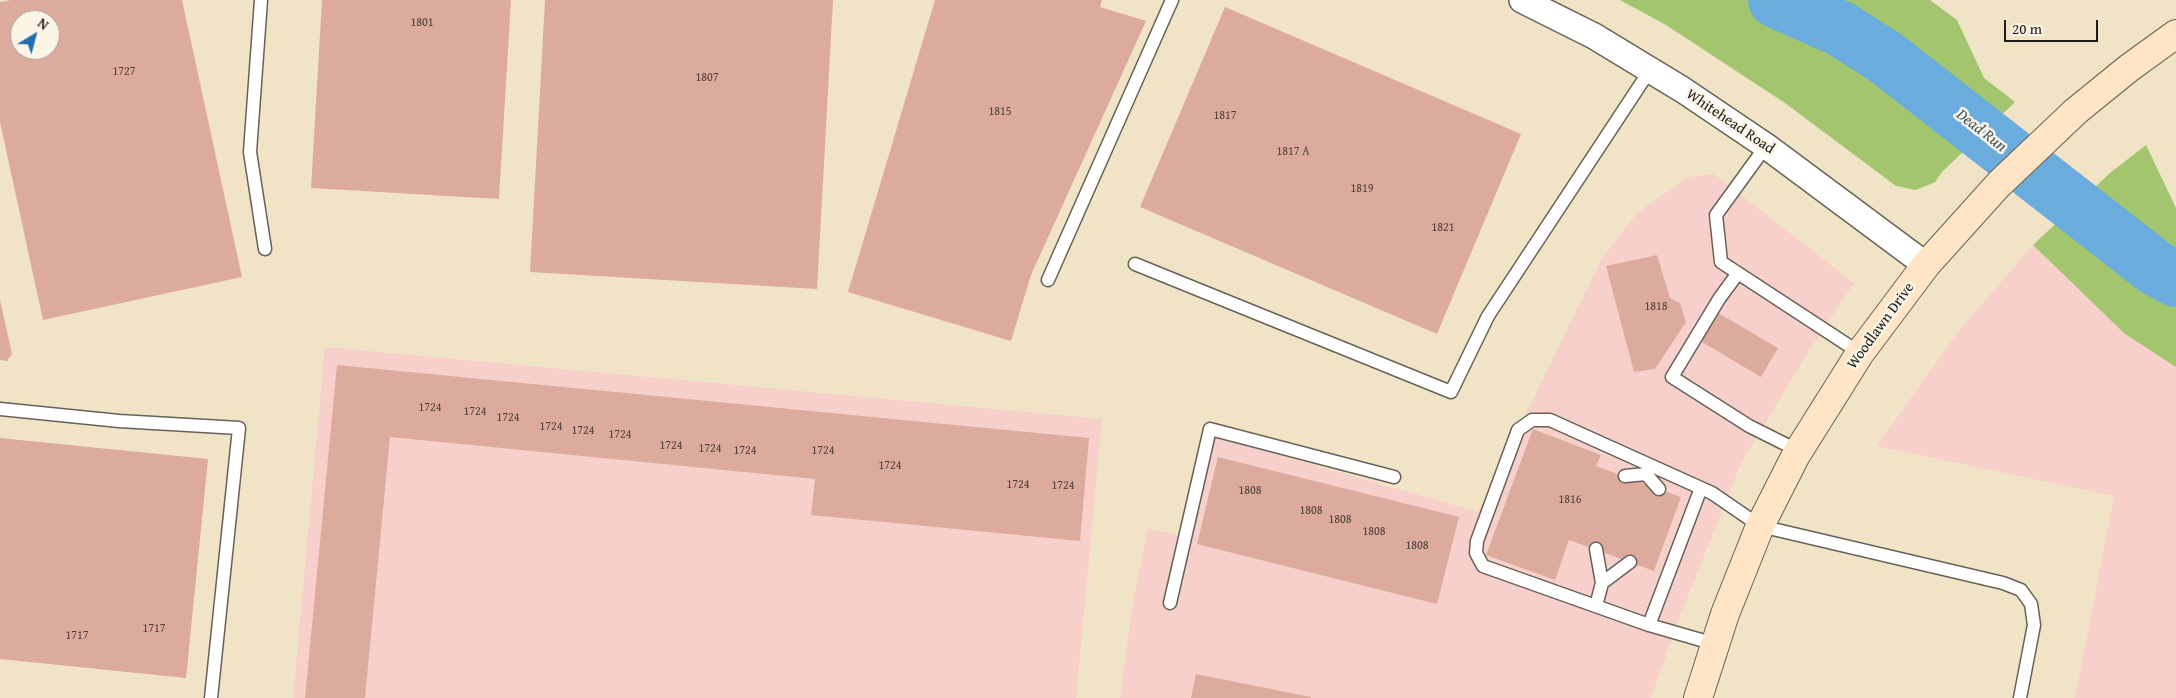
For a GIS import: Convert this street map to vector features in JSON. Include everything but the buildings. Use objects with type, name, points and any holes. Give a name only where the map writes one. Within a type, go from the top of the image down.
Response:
[{"type":"main road","name":"Woodlawn Drive","points":[[1698,698],[1725,614],[1760,526],[1799,451],[1860,353],[1926,265],[1999,184],[2076,111],[2129,68],[2176,34]]},
{"type":"street","name":"Whitehead Road","points":[[1522,0],[1594,36],[1683,90],[1766,146],[1926,265]]},
{"type":"lane","points":[[261,0],[250,152],[265,249]]},
{"type":"lane","points":[[1048,280],[1172,0]]},
{"type":"lane","points":[[1135,264],[1451,392],[1488,316],[1650,70]]},
{"type":"lane","points":[[1766,146],[1716,214],[1721,262],[1860,353]]},
{"type":"lane","points":[[1738,273],[1719,299],[1672,377],[1750,426],[1799,451]]},
{"type":"lane","points":[[0,409],[110,420],[239,428],[211,698]]},
{"type":"lane","points":[[1715,644],[1648,625],[1483,566],[1476,553],[1477,541],[1518,430],[1532,420],[1550,420],[1648,470],[1712,493],[1760,526],[2003,583],[2021,590],[2031,604],[2034,625],[2020,698]]},
{"type":"lane","points":[[1170,603],[1210,428],[1394,477]]},
{"type":"lane","points":[[1625,476],[1648,470]]},
{"type":"lane","points":[[1648,470],[1659,489]]},
{"type":"lane","points":[[1648,625],[1702,488]]},
{"type":"lane","points":[[1596,549],[1602,583],[1596,606]]},
{"type":"lane","points":[[1602,583],[1630,562]]},
{"type":"shaded area","points":[[1714,174],[1854,283],[1810,349],[1742,461],[1680,616],[1651,698],[1120,698],[1133,601],[1148,529],[1187,537],[1206,434],[1478,512],[1602,258],[1638,212],[1689,177]]},
{"type":"shaded area","points":[[2033,245],[2125,334],[2176,367],[2176,698],[2075,698],[2114,496],[1877,446],[1957,333]]},
{"type":"shaded area","points":[[325,347],[1102,419],[1076,698],[293,698]]},
{"type":"green space","points":[[1620,0],[1930,0],[1957,20],[1984,78],[2015,102],[1942,172],[1935,182],[1916,190],[1896,186],[1785,103],[1666,25]]},
{"type":"green space","points":[[2146,145],[2176,208],[2176,367],[2125,334],[2033,245],[2110,173]]},
{"type":"waterway","name":"Dead Run","points":[[1776,0],[1841,29],[1885,57],[2157,269],[2176,279]]}]
